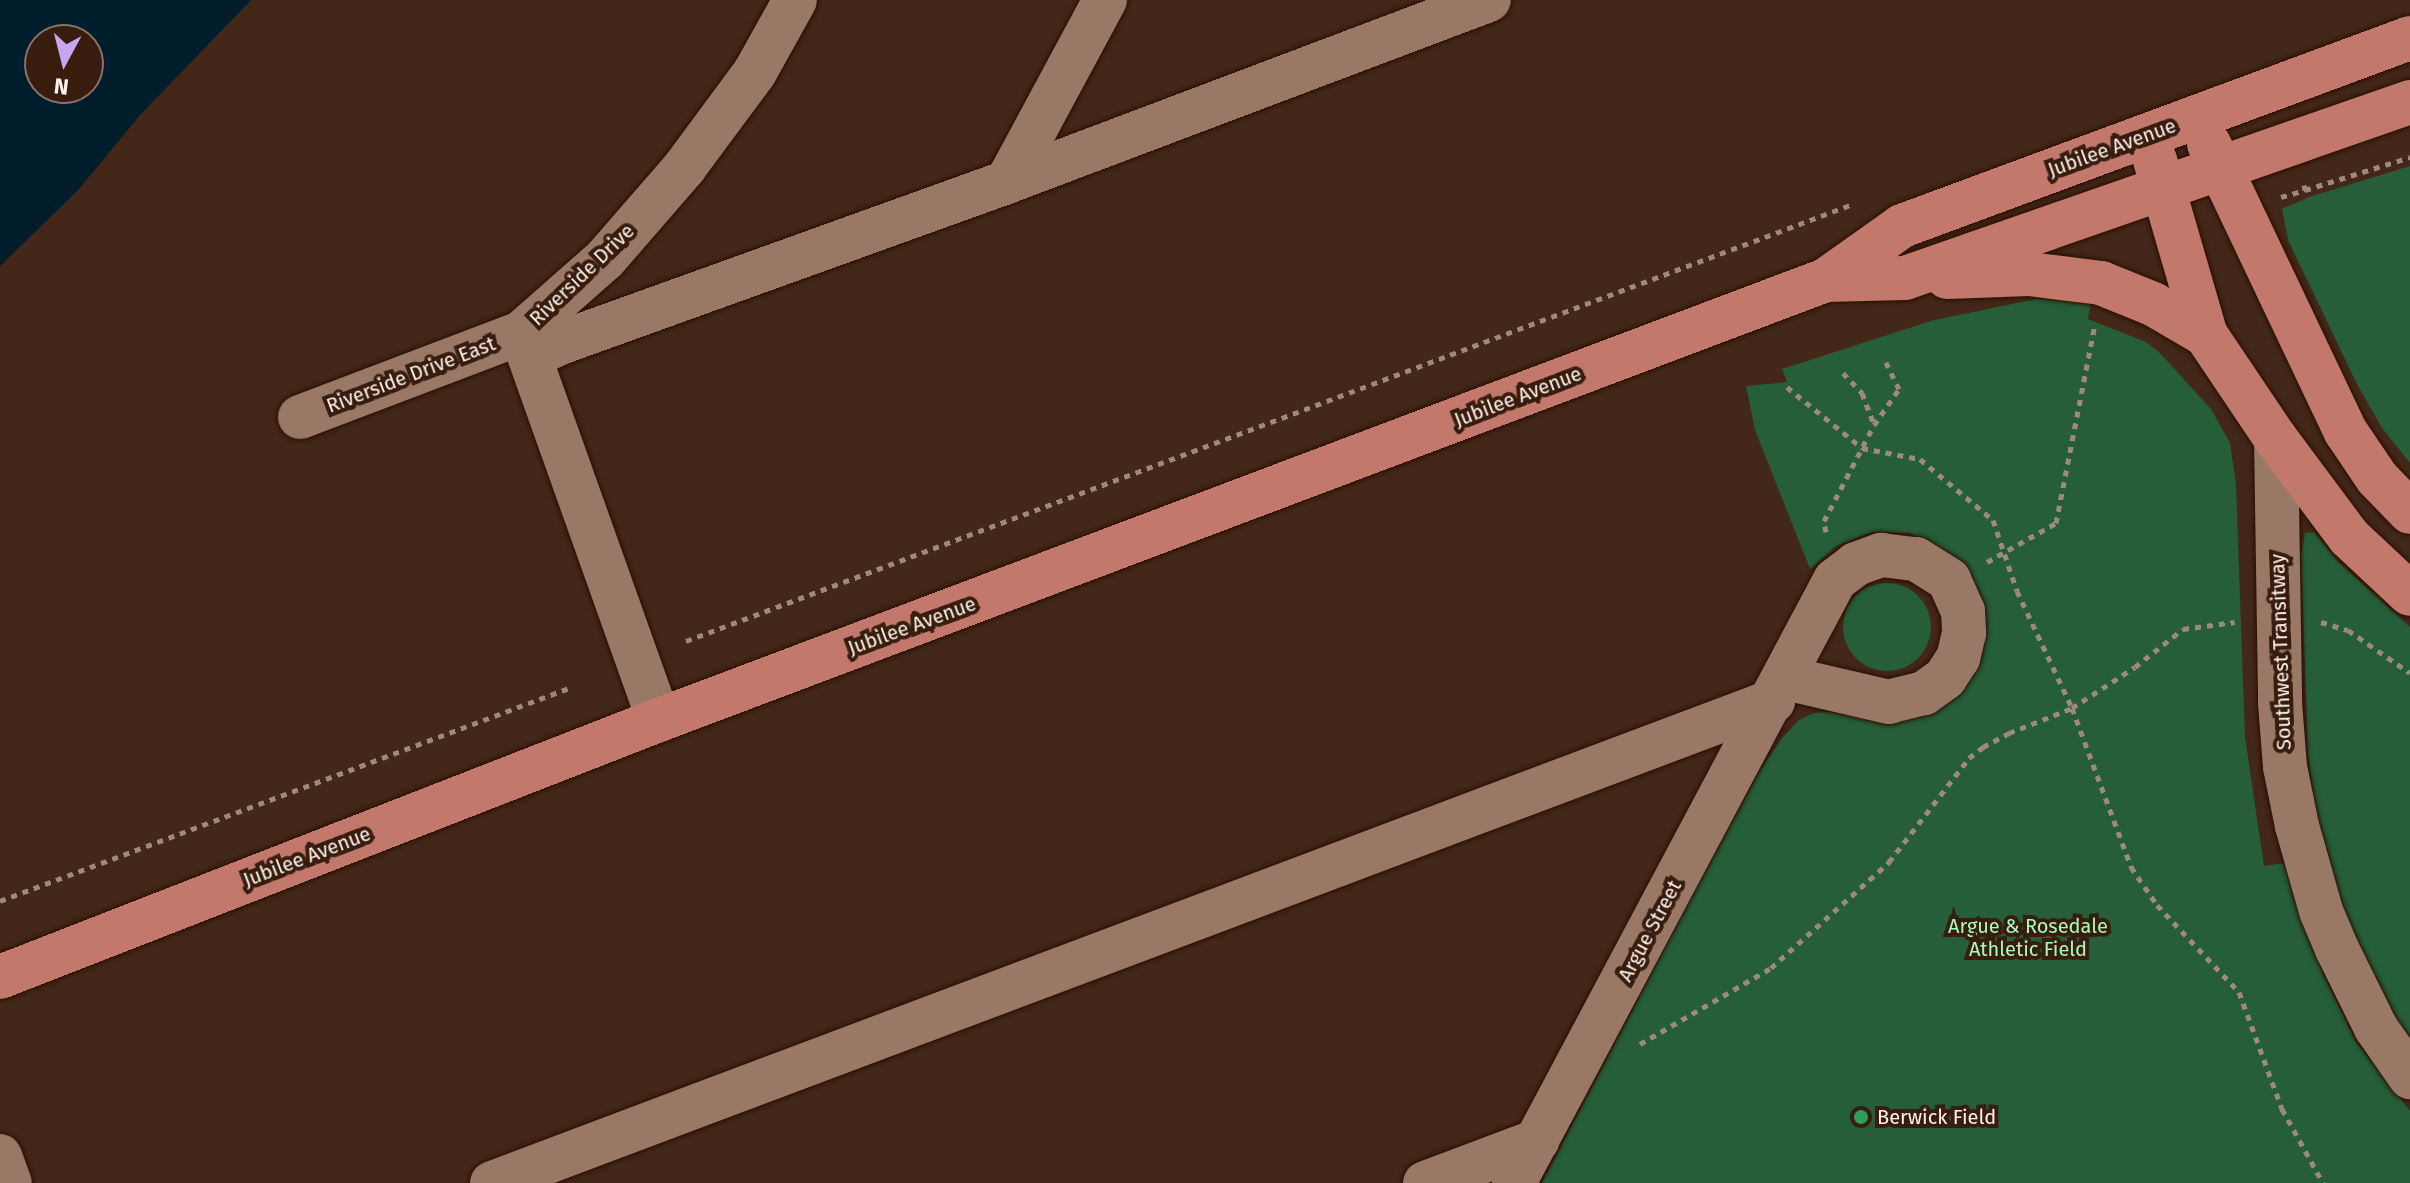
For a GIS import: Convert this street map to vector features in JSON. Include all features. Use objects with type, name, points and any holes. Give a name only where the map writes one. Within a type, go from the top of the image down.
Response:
[{"type":"main road","name":"Jubilee Avenue","points":[[0,977],[659,720],[1826,280],[1902,226],[2410,38]]},
{"type":"main road","name":"Jubilee Avenue","points":[[1826,280],[1905,278],[2410,102]]},
{"type":"main road","points":[[2197,116],[2346,432],[2377,478],[2410,512]]},
{"type":"main road","points":[[2149,134],[2206,335],[2276,439],[2349,537],[2410,594]]},
{"type":"main road","points":[[1905,278],[2062,276],[2129,293],[2206,335]]},
{"type":"street","name":"Riverside Drive","points":[[659,720],[525,345],[684,168],[755,72],[795,0]]},
{"type":"street","points":[[1007,182],[1105,0]]},
{"type":"street","name":"Riverside Drive East","points":[[300,417],[525,345],[560,343],[1007,182],[1489,0]]},
{"type":"street","name":"Southwest Transitway","points":[[2276,439],[2285,767],[2321,911],[2356,992],[2376,1028],[2410,1077]]},
{"type":"street","points":[[492,1183],[1780,690],[1889,702],[1924,693],[1945,678],[1958,658],[1964,633],[1963,611],[1949,580],[1916,559],[1881,555],[1856,564],[1835,580]]},
{"type":"street","name":"Argue Street","points":[[1514,1183],[1780,690],[1835,580]]},
{"type":"street","points":[[1425,1183],[1537,1141]]},
{"type":"street","points":[[0,1156],[10,1183]]},
{"type":"path","points":[[2305,190],[2410,157]]},
{"type":"path","points":[[686,641],[1866,199]]},
{"type":"path","points":[[2005,554],[2056,523],[2096,320]]},
{"type":"path","points":[[1835,580],[1824,521],[1874,425],[1899,389],[1886,362]]},
{"type":"path","points":[[1843,373],[1862,393],[1874,425]]},
{"type":"path","points":[[1787,387],[1862,448],[1920,459],[1993,520],[2017,591],[2072,708],[2131,867],[2157,905],[2239,992],[2282,1109],[2323,1183]]},
{"type":"path","points":[[1581,1060],[1637,1046],[1771,968],[1889,862],[1969,758],[2009,733],[2072,708],[2135,667],[2183,629],[2223,622],[2280,620],[2341,627],[2410,673]]},
{"type":"path","points":[[0,901],[569,688]]},
{"type":"green space","points":[[2410,166],[2410,463],[2382,428],[2357,384],[2288,240],[2282,209],[2309,197]]},
{"type":"green space","name":"Argue & Rosedale Athletic Field","points":[[2036,299],[2091,300],[2088,319],[2146,342],[2159,352],[2211,409],[2230,443],[2236,484],[2245,737],[2264,866],[2285,863],[2322,972],[2356,1042],[2410,1111],[2410,1183],[1542,1183],[1685,909],[1761,769],[1783,737],[1799,720],[1814,713],[1831,712],[1888,724],[1928,715],[1961,690],[1971,578],[1945,550],[1910,533],[1871,532],[1836,546],[1810,569],[1755,430],[1746,386],[1787,382],[1782,369],[1934,320]]},
{"type":"green space","points":[[2314,532],[2339,563],[2410,627],[2410,1042],[2364,961],[2337,892],[2315,807],[2308,752],[2301,556],[2305,533]]},
{"type":"green space","points":[[1887,583],[1904,586],[1918,596],[1928,610],[1931,627],[1928,644],[1918,658],[1904,668],[1887,671],[1870,668],[1856,658],[1846,644],[1843,627],[1846,610],[1856,596],[1870,586]]},
{"type":"water","points":[[0,0],[251,0],[140,115],[78,190],[0,266]]},
{"type":"place","name":"Berwick Field","points":[[1861,1117]]}]
